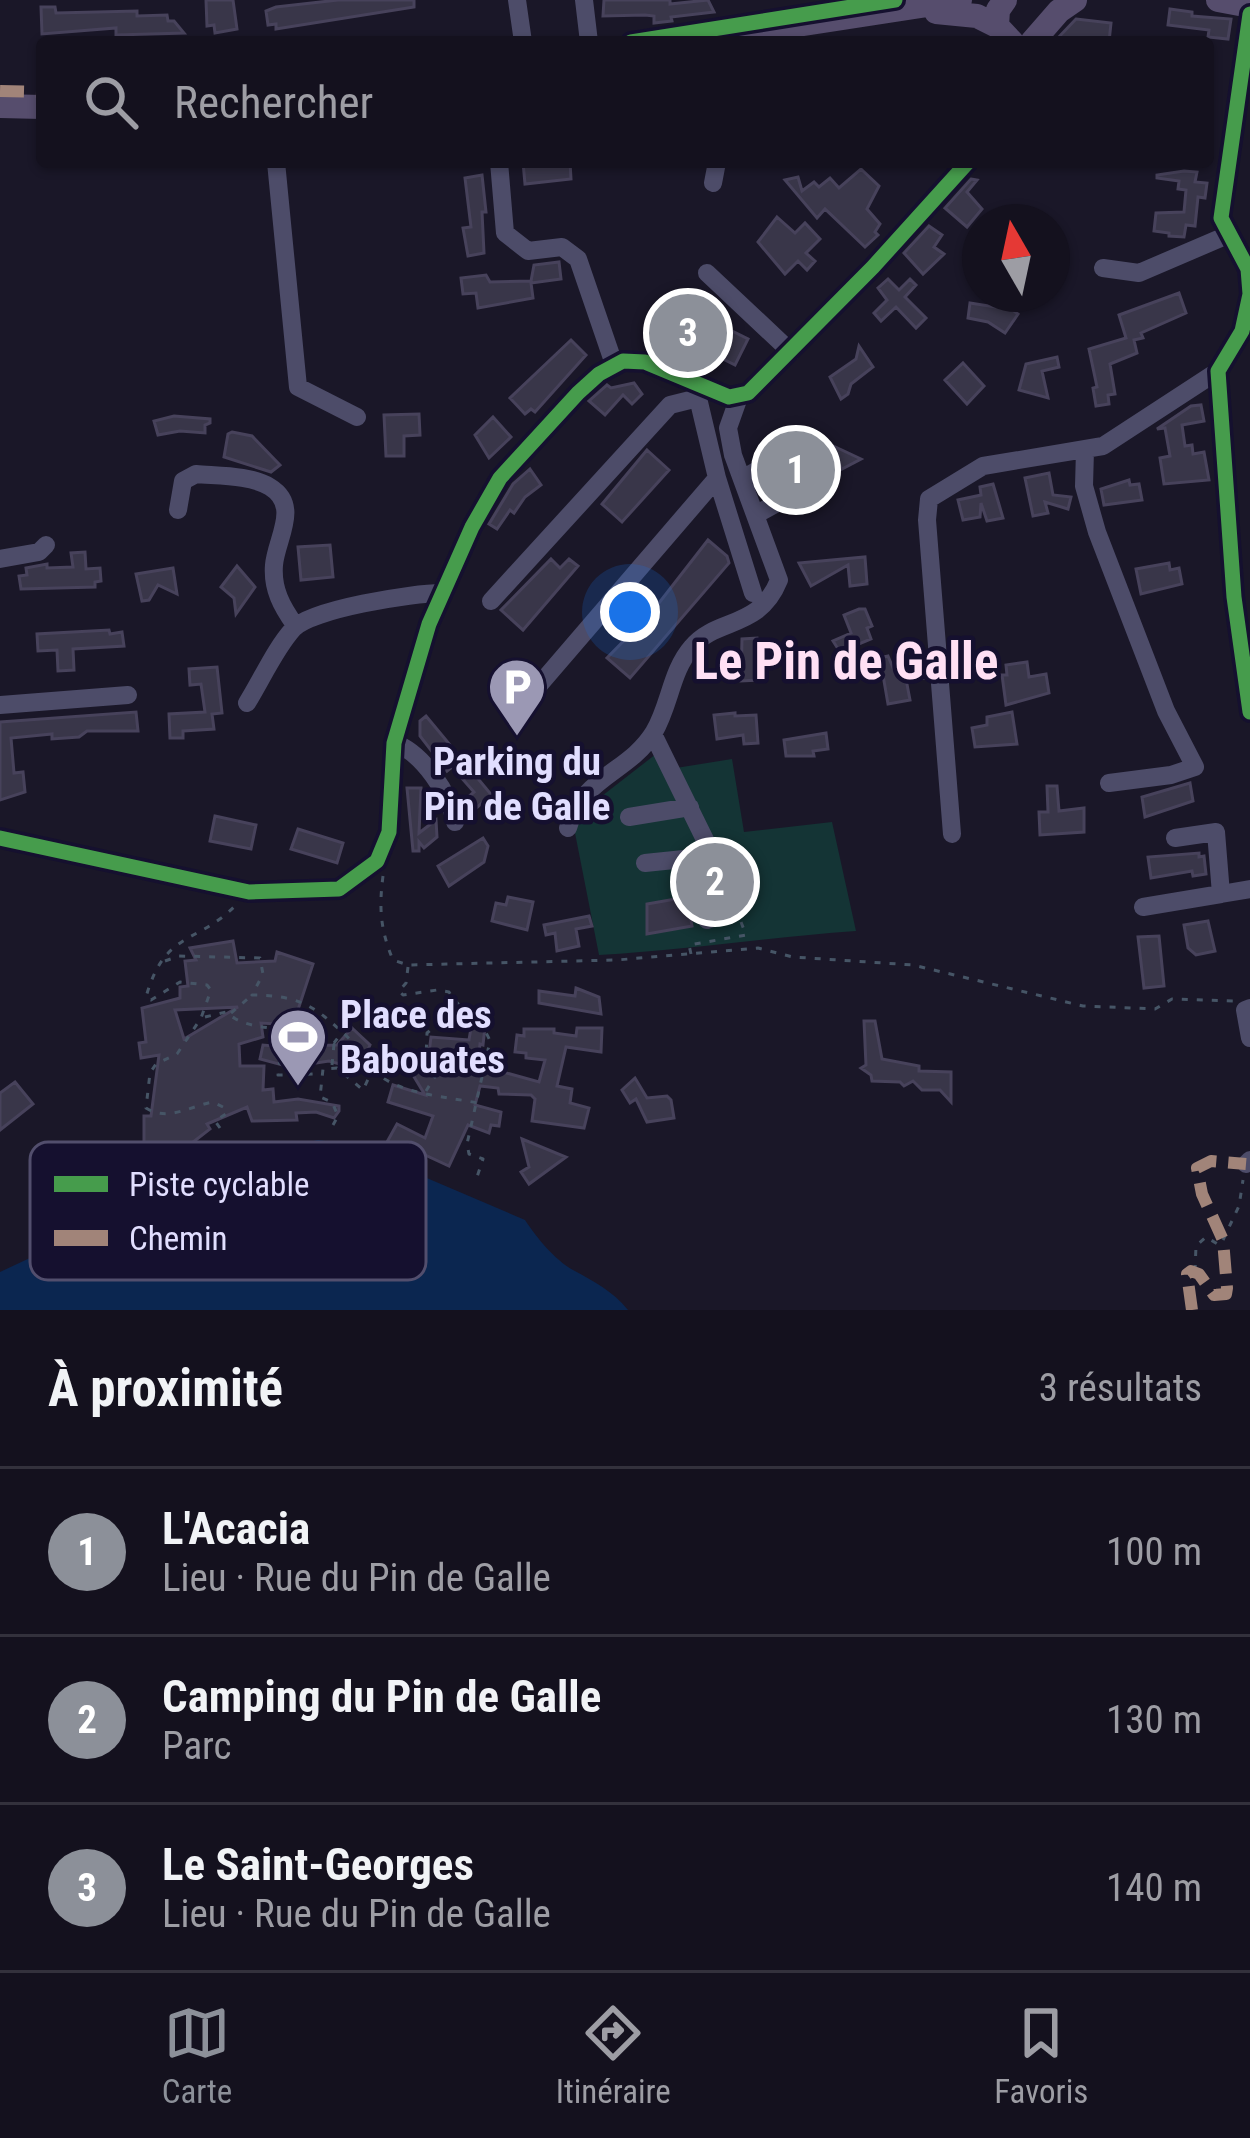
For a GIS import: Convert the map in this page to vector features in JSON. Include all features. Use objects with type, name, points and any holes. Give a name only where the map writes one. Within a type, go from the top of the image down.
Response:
[{"type":"main road","points":[[764,36],[962,0],[1006,26]]},
{"type":"main road","points":[[1039,0],[1046,10],[1039,34]]},
{"type":"main road","points":[[1039,34],[1075,0]]},
{"type":"main road","points":[[1218,0],[1250,10]]},
{"type":"main road","points":[[764,36],[945,12],[1006,26]]},
{"type":"main road","points":[[0,106],[36,106]]},
{"type":"street","points":[[517,0],[522,36]]},
{"type":"street","points":[[584,0],[588,36]]},
{"type":"street","points":[[952,834],[929,499],[983,466],[1103,446],[1218,371],[1242,332],[1250,294],[1239,244],[1221,218],[1250,10]]},
{"type":"street","points":[[277,168],[298,387],[357,417]]},
{"type":"street","points":[[500,168],[511,250],[562,247],[578,260],[614,364]]},
{"type":"street","points":[[713,183],[716,168]]},
{"type":"street","points":[[0,838],[249,892],[339,889],[377,861],[389,832],[394,743],[441,593],[500,478],[578,393],[614,364],[635,360],[699,392],[739,397],[755,388],[962,168]]},
{"type":"street","points":[[1103,268],[1139,273],[1239,244]]},
{"type":"street","points":[[707,273],[791,352]]},
{"type":"street","points":[[1218,371],[1241,567],[1250,712]]},
{"type":"street","points":[[699,392],[717,478],[754,593]]},
{"type":"street","points":[[490,601],[670,405],[699,392]]},
{"type":"street","points":[[568,828],[573,808],[590,788],[653,734],[676,674],[693,645],[754,615],[776,589],[779,580],[728,428],[739,397]]},
{"type":"street","points":[[742,479],[794,449]]},
{"type":"street","points":[[1085,450],[1084,485],[1096,532],[1166,711],[1195,767],[1109,783]]},
{"type":"street","points":[[178,510],[184,481],[196,474],[270,487],[285,502],[286,523],[274,566],[278,602],[295,625]]},
{"type":"street","points":[[755,515],[826,477]]},
{"type":"street","points":[[522,705],[717,478]]},
{"type":"street","points":[[0,559],[38,552],[46,545]]},
{"type":"street","points":[[247,703],[295,625],[318,615],[414,593],[441,593]]},
{"type":"street","points":[[0,705],[128,695]]},
{"type":"street","points":[[653,734],[736,909],[707,920]]},
{"type":"street","points":[[394,743],[406,748],[452,802],[455,822]]},
{"type":"street","points":[[629,817],[690,807]]},
{"type":"street","points":[[1174,838],[1216,832],[1221,894]]},
{"type":"street","points":[[645,863],[713,856]]},
{"type":"street","points":[[1143,907],[1250,890]]},
{"type":"street","points":[[1247,1009],[1250,1038]]},
{"type":"path","points":[[385,865],[378,912],[392,960],[408,965],[616,960],[758,948],[793,957],[887,962],[1083,1006],[1155,1009],[1172,999],[1243,1000],[1247,1009]]},
{"type":"path","points":[[220,1128],[215,1121],[226,1114],[225,1108],[213,1102],[170,1114],[155,1114],[146,1108],[145,1092],[156,1064],[177,1054],[201,1018],[211,990],[180,982],[151,1000],[146,998],[160,963],[181,939],[224,917],[249,892]]},
{"type":"path","points":[[691,954],[689,945],[746,935],[736,909]]},
{"type":"path","points":[[160,963],[179,956],[260,958],[263,974],[252,994],[229,1015]]},
{"type":"path","points":[[408,965],[406,983],[399,991],[403,995],[448,992],[462,1013],[486,1031],[491,1048],[467,1144],[469,1154],[483,1159],[475,1183]]},
{"type":"path","points":[[252,994],[290,996],[311,1005],[368,1057],[375,1072],[426,1092],[478,1103]]},
{"type":"path","points":[[207,1005],[211,1017]]},
{"type":"path","points":[[201,1018],[226,1012],[237,1022],[315,1032],[334,1042]]},
{"type":"path","points":[[426,1092],[444,1062],[426,1058],[427,1033],[434,1027],[463,1025],[471,1017]]},
{"type":"path","points":[[285,1027],[278,1076],[332,1067]]},
{"type":"path","points":[[332,1067],[334,1042],[340,1034]]},
{"type":"path","points":[[332,1067],[363,1090],[375,1072]]},
{"type":"path","points":[[321,1071],[320,1097],[332,1102],[338,1115],[333,1125]]},
{"type":"path","points":[[1223,1240],[1239,1206],[1248,1162]]},
{"type":"path","points":[[1195,1271],[1196,1246],[1206,1237],[1224,1248]]},
{"type":"green space","points":[[665,747],[676,768],[732,759],[744,832],[832,822],[856,931],[599,955],[575,833],[580,813]]},
{"type":"water","points":[[426,1178],[525,1220],[559,1260],[628,1310],[0,1310],[0,1272],[30,1258],[30,1280],[426,1280]]},
{"type":"building","points":[[206,0],[233,0],[237,29],[215,33],[214,25],[207,26]]},
{"type":"building","points":[[338,0],[414,0],[414,7],[276,29],[276,24],[268,25],[266,11],[276,7]]},
{"type":"building","points":[[604,0],[670,0],[670,4],[708,0],[714,12],[654,23],[654,16],[603,16]]},
{"type":"building","points":[[41,7],[55,7],[56,13],[167,15],[184,33],[116,35],[116,28],[42,34]]},
{"type":"building","points":[[1170,9],[1231,19],[1228,39],[1208,36],[1209,30],[1168,25]]},
{"type":"building","points":[[1076,19],[1111,23],[1110,36],[1060,36]]},
{"type":"building","points":[[524,168],[570,168],[571,179],[525,184]]},
{"type":"building","points":[[861,169],[879,186],[867,209],[880,224],[878,235],[865,247],[825,209],[817,218],[785,180],[798,177],[802,191],[830,178],[839,188]]},
{"type":"building","points":[[1197,172],[1195,182],[1207,183],[1205,198],[1198,197],[1195,226],[1186,225],[1184,237],[1154,231],[1156,213],[1184,212],[1186,190],[1178,189],[1179,181],[1157,175]]},
{"type":"building","points":[[482,175],[484,253],[468,256],[463,228],[471,227],[465,178]]},
{"type":"building","points":[[971,179],[977,180],[967,192],[978,204],[962,204],[962,223],[945,208]]},
{"type":"building","points":[[777,217],[795,233],[805,223],[820,239],[806,253],[815,261],[807,270],[798,261],[785,274],[758,242]]},
{"type":"building","points":[[929,226],[942,235],[934,247],[944,254],[923,274],[904,253]]},
{"type":"building","points":[[559,262],[561,279],[531,283],[533,298],[478,308],[476,293],[463,294],[461,278],[486,275],[490,282],[531,281],[534,265]]},
{"type":"building","points":[[888,279],[899,290],[910,279],[916,285],[905,297],[926,318],[916,328],[896,307],[881,321],[874,313],[887,300],[878,288]]},
{"type":"building","points":[[1179,293],[1186,313],[1141,333],[1143,338],[1134,340],[1137,353],[1110,364],[1115,394],[1108,395],[1109,404],[1096,406],[1089,349],[1126,338],[1119,315]]},
{"type":"building","points":[[673,301],[700,315],[694,328],[714,338],[720,325],[748,339],[735,365],[707,351],[701,364],[681,354],[687,341],[660,327]]},
{"type":"building","points":[[969,312],[1018,314],[1005,333],[988,322],[968,318]]},
{"type":"building","points":[[571,340],[586,355],[535,412],[531,409],[525,414],[510,398]]},
{"type":"building","points":[[859,346],[873,367],[841,399],[830,377],[856,359]]},
{"type":"building","points":[[1057,357],[1059,367],[1042,371],[1048,398],[1019,390],[1026,364]]},
{"type":"building","points":[[963,363],[984,386],[967,404],[945,380]]},
{"type":"building","points":[[634,383],[642,394],[632,404],[623,395],[605,415],[589,401],[607,385]]},
{"type":"building","points":[[1201,405],[1204,421],[1182,425],[1185,446],[1192,445],[1193,454],[1204,452],[1209,480],[1164,484],[1160,458],[1170,456],[1165,428],[1157,429],[1191,406]]},
{"type":"building","points":[[419,414],[420,435],[404,436],[404,456],[386,456],[384,415]]},
{"type":"building","points":[[174,416],[210,419],[210,423],[205,433],[158,435],[154,421]]},
{"type":"building","points":[[493,417],[511,437],[489,458],[475,435]]},
{"type":"building","points":[[232,432],[252,436],[280,465],[271,472],[224,457]]},
{"type":"building","points":[[812,436],[861,459],[842,469],[836,459],[762,496],[758,485],[802,460],[808,451],[804,441]]},
{"type":"building","points":[[647,450],[669,470],[622,522],[602,504]]},
{"type":"building","points":[[530,469],[541,485],[514,513],[510,510],[497,529],[489,524],[513,484]]},
{"type":"building","points":[[1049,473],[1053,495],[1071,497],[1068,509],[1045,502],[1048,513],[1033,516],[1025,478]]},
{"type":"building","points":[[1129,480],[1130,485],[1139,484],[1142,500],[1104,505],[1101,489]]},
{"type":"building","points":[[993,484],[1003,518],[987,521],[981,503],[980,517],[963,520],[958,500],[981,495],[980,487]]},
{"type":"building","points":[[708,540],[729,563],[630,678],[607,658],[652,612]]},
{"type":"building","points":[[330,545],[333,577],[301,580],[298,547]]},
{"type":"building","points":[[85,552],[86,569],[100,568],[101,581],[95,587],[21,589],[19,576],[27,575],[26,568],[73,567],[71,553]]},
{"type":"building","points":[[865,557],[867,584],[850,586],[848,565],[811,586],[799,563]]},
{"type":"building","points":[[551,559],[560,568],[569,559],[578,566],[523,630],[501,610]]},
{"type":"building","points":[[1169,563],[1170,570],[1179,568],[1182,584],[1141,594],[1136,569]]},
{"type":"building","points":[[237,566],[255,587],[236,614],[234,598],[221,587]]},
{"type":"building","points":[[173,568],[177,594],[158,585],[149,600],[142,601],[136,574]]},
{"type":"building","points":[[865,609],[872,626],[867,628],[871,639],[840,652],[833,641],[851,633],[844,615]]},
{"type":"building","points":[[109,630],[110,634],[122,632],[124,646],[73,649],[74,670],[58,671],[57,650],[38,651],[37,634]]},
{"type":"building","points":[[757,638],[760,680],[741,681],[742,639]]},
{"type":"building","points":[[888,656],[893,668],[924,666],[925,678],[906,679],[910,700],[888,704],[883,675],[869,676],[866,661]]},
{"type":"building","points":[[1027,662],[1029,677],[1046,674],[1049,693],[1006,705],[1002,675],[1007,675],[1006,665]]},
{"type":"building","points":[[217,667],[222,713],[212,714],[214,729],[183,731],[183,738],[170,738],[169,714],[205,712],[201,684],[190,685],[189,669]]},
{"type":"building","points":[[136,712],[138,731],[11,738],[14,773],[23,772],[25,792],[0,800],[0,722]]},
{"type":"building","points":[[1012,712],[1017,744],[975,747],[972,728],[987,725],[987,717]]},
{"type":"building","points":[[714,715],[756,715],[758,743],[744,744],[743,735],[717,739]]},
{"type":"building","points":[[426,716],[499,804],[489,812],[482,803],[474,810],[466,799],[474,792],[452,767],[447,771],[420,736],[420,721]]},
{"type":"building","points":[[826,733],[828,749],[813,751],[814,756],[786,756],[784,740]]},
{"type":"building","points":[[1190,783],[1193,801],[1145,817],[1142,797]]},
{"type":"building","points":[[1047,786],[1057,786],[1059,811],[1084,808],[1084,832],[1040,835],[1039,812],[1048,812]]},
{"type":"building","points":[[407,788],[421,788],[419,833],[436,820],[437,837],[424,848],[419,842],[419,851],[413,851]]},
{"type":"building","points":[[215,816],[256,825],[251,849],[210,841]]},
{"type":"building","points":[[298,829],[343,843],[337,863],[291,849]]},
{"type":"building","points":[[483,838],[488,846],[484,862],[449,886],[438,866]]},
{"type":"building","points":[[1204,856],[1206,874],[1193,876],[1192,871],[1151,878],[1148,857]]},
{"type":"building","points":[[508,897],[533,902],[527,930],[492,921],[496,903],[506,905]]},
{"type":"building","points":[[687,897],[692,926],[647,934],[647,904]]},
{"type":"building","points":[[589,916],[592,926],[576,929],[579,946],[557,951],[555,933],[546,935],[544,925]]},
{"type":"building","points":[[1208,921],[1215,951],[1196,955],[1188,948],[1184,925]]},
{"type":"building","points":[[1159,936],[1164,986],[1144,988],[1138,937]]},
{"type":"building","points":[[233,941],[237,963],[275,961],[277,952],[313,964],[293,1025],[261,1023],[263,1037],[239,1044],[240,1066],[264,1066],[263,1090],[273,1089],[274,1102],[298,1099],[339,1106],[334,1118],[316,1112],[296,1113],[297,1120],[252,1121],[247,1107],[207,1124],[210,1129],[193,1142],[144,1142],[144,1116],[151,1116],[159,1055],[141,1058],[139,1043],[146,1042],[142,1008],[180,998],[180,987],[188,986],[185,961],[196,960],[190,948]],"holes":[[[238,1007],[184,1039],[175,1010]]]},
{"type":"building","points":[[576,988],[599,997],[601,1014],[539,1003],[539,991],[575,996]]},
{"type":"building","points":[[864,1021],[875,1021],[882,1059],[919,1066],[919,1071],[951,1072],[951,1102],[940,1090],[922,1090],[913,1081],[904,1086],[872,1081],[861,1068],[866,1065]]},
{"type":"building","points":[[472,1022],[485,1027],[479,1053],[458,1051],[456,1059],[479,1066],[478,1073],[503,1072],[539,1082],[545,1060],[515,1052],[517,1035],[524,1036],[524,1029],[554,1029],[554,1033],[576,1036],[577,1028],[602,1028],[601,1052],[566,1047],[557,1086],[572,1089],[570,1103],[589,1108],[584,1128],[532,1121],[535,1099],[531,1095],[499,1094],[498,1088],[480,1086],[475,1105],[501,1112],[499,1126],[491,1125],[489,1133],[468,1125],[449,1166],[426,1155],[426,1142],[387,1142],[397,1124],[425,1138],[433,1116],[388,1102],[393,1085],[425,1095],[410,1070],[414,1057],[428,1061],[431,1037],[469,1040]]},
{"type":"building","points":[[352,1028],[370,1045],[365,1057],[352,1051],[347,1066],[329,1061],[290,1067],[260,1059],[263,1045],[286,1047],[287,1031],[305,1038],[304,1046],[337,1045]]},
{"type":"building","points":[[635,1078],[647,1098],[667,1096],[671,1100],[674,1118],[647,1122],[636,1099],[630,1103],[622,1090]]},
{"type":"building","points":[[15,1082],[33,1104],[0,1130],[0,1093]]},
{"type":"building","points":[[522,1139],[566,1157],[529,1184],[521,1172],[529,1167]]},
{"type":"marked path","points":[[0,91],[36,92]]},
{"type":"marked path","points":[[1192,1310],[1187,1274],[1191,1271],[1199,1274],[1214,1295],[1226,1294],[1227,1288],[1223,1240],[1202,1194],[1197,1168],[1211,1161],[1246,1164]]},
{"type":"cycle path","points":[[669,36],[895,0]]},
{"type":"cycle path","points":[[1250,14],[1221,218],[1248,269],[1250,294],[1242,331],[1218,371],[1234,597],[1250,712]]},
{"type":"cycle path","points":[[0,838],[249,892],[339,889],[377,861],[389,832],[394,743],[429,624],[472,527],[500,478],[578,393],[623,361],[645,362],[729,397],[748,393],[963,168]]},
{"type":"place","name":"Le Saint-Georges","points":[[688,333]]},
{"type":"place","name":"L'Acacia","points":[[796,470]]},
{"type":"place","name":"Parking du Pin de Galle","points":[[517,738]]},
{"type":"place","name":"Camping du Pin de Galle","points":[[715,882]]},
{"type":"place","name":"Place des Babouates","points":[[298,1088]]},
{"type":"district","name":"Le Pin de Galle","points":[[846,661]]}]
